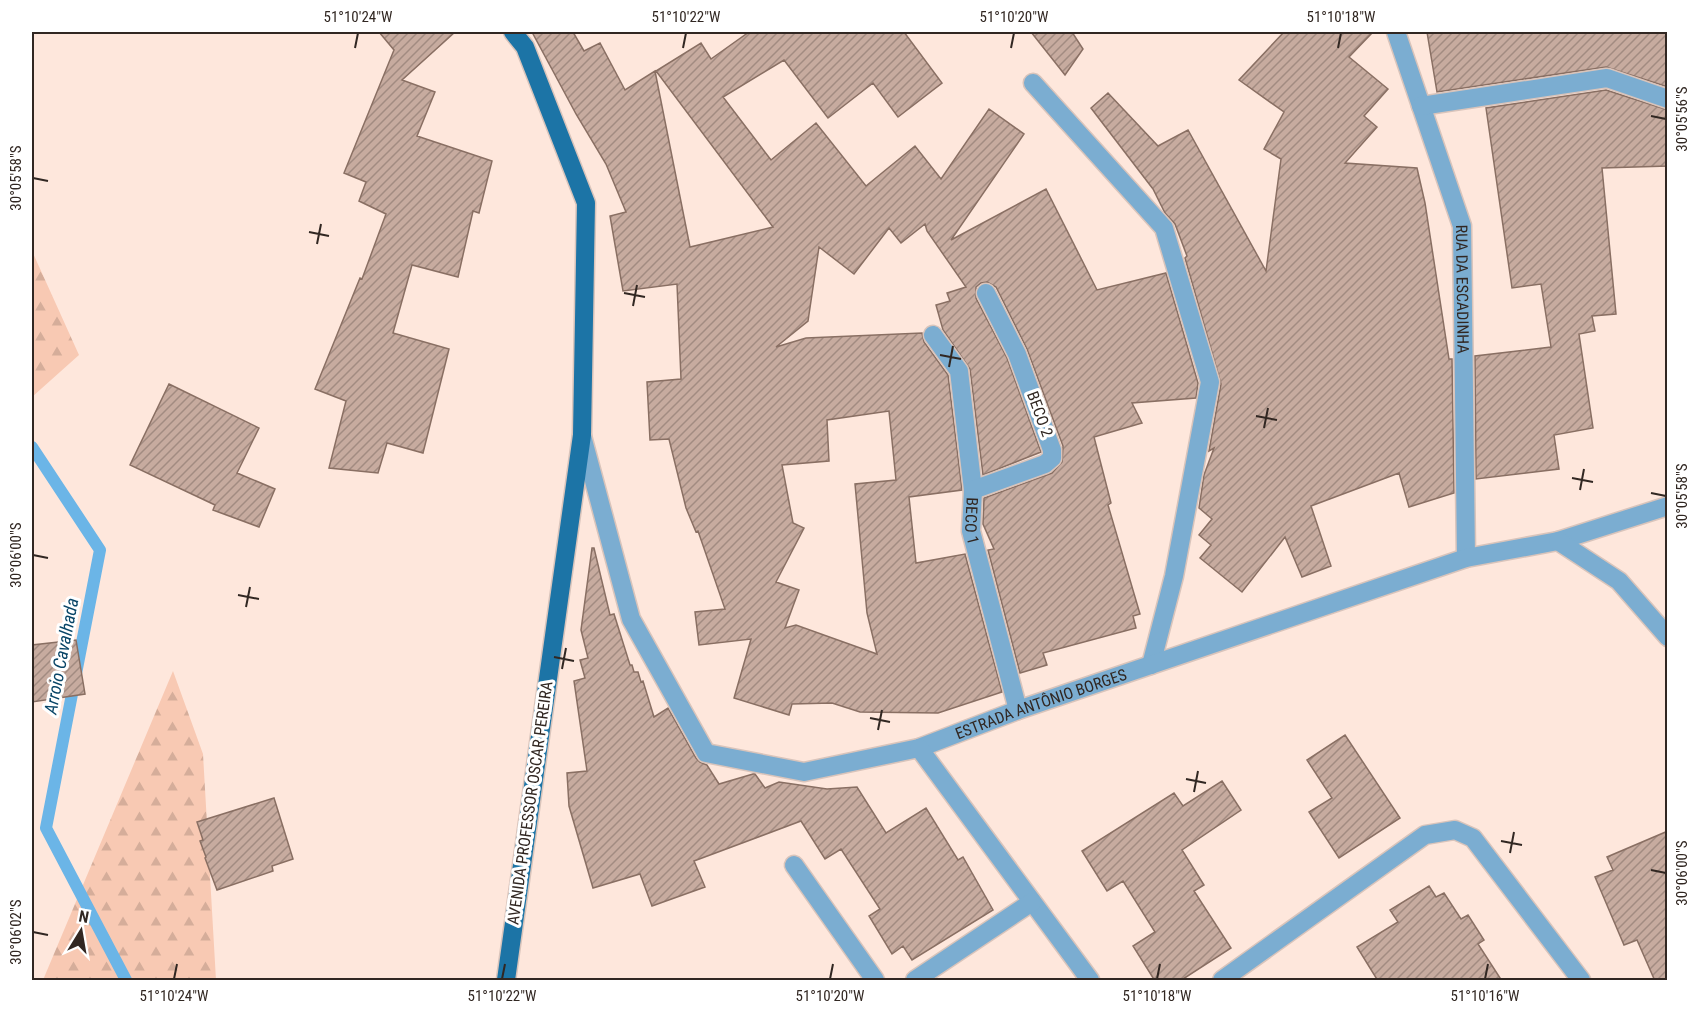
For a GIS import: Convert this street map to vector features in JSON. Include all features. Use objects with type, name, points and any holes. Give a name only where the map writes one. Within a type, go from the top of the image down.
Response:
[{"type":"main road","name":"AVENIDA PROFESSOR OSCAR PEREIRA","points":[[506,981],[582,435],[586,203],[525,47],[513,32]]},
{"type":"street","name":"RUA DA ESCADINHA","points":[[1396,32],[1462,226],[1466,558]]},
{"type":"street","points":[[1421,106],[1607,78],[1668,99]]},
{"type":"street","points":[[1033,83],[1164,228],[1210,382],[1174,576],[1151,665]]},
{"type":"street","name":"BECO 2","points":[[973,490],[1045,464],[1052,458],[1052,450],[1017,354],[986,293]]},
{"type":"street","name":"BECO 1","points":[[933,335],[959,371],[973,490],[971,531],[1018,710]]},
{"type":"street","name":"ESTRADA ANTÔNIO BORGES","points":[[582,435],[631,619],[706,753],[804,772],[919,748],[1018,710],[1466,558],[1558,541],[1668,506]]},
{"type":"street","points":[[1558,541],[1618,581],[1668,637]]},
{"type":"street","points":[[919,748],[1090,981]]},
{"type":"street","points":[[1222,981],[1425,835],[1455,830],[1473,838],[1581,981]]},
{"type":"street","points":[[794,865],[875,981]]},
{"type":"street","points":[[915,981],[1032,902]]},
{"type":"green space","points":[[32,251],[79,355],[32,397]]},
{"type":"green space","points":[[173,671],[203,754],[216,980],[43,980]]},
{"type":"building","points":[[379,32],[455,32],[402,80],[435,92],[417,136],[492,161],[479,213],[473,211],[458,277],[412,265],[393,333],[449,349],[423,453],[387,443],[378,473],[329,468],[346,401],[315,389],[360,278],[362,279],[386,214],[359,201],[366,182],[344,173],[394,50]]},
{"type":"building","points":[[532,32],[573,32],[584,51],[600,43],[625,90],[655,71],[690,247],[773,227],[656,71],[701,43],[711,59],[749,32],[904,32],[942,83],[898,117],[873,83],[828,118],[784,60],[723,97],[771,160],[816,123],[866,186],[915,146],[941,179],[989,109],[1024,134],[951,240],[1046,189],[1097,290],[1166,273],[1198,383],[1196,398],[1132,403],[1142,423],[1094,437],[1111,503],[1108,505],[1140,614],[1133,616],[1136,628],[1043,653],[1047,665],[1020,673],[988,550],[994,549],[983,524],[984,498],[1052,473],[1062,462],[1063,446],[1027,349],[996,287],[987,282],[981,283],[976,287],[976,298],[1007,358],[1041,452],[983,475],[970,369],[943,330],[936,305],[950,301],[947,293],[966,287],[927,231],[925,224],[901,243],[889,228],[854,274],[819,247],[808,321],[776,347],[806,338],[922,333],[924,342],[948,375],[962,490],[909,497],[916,563],[965,554],[1002,692],[938,713],[860,712],[832,703],[792,704],[789,715],[734,698],[751,639],[699,645],[695,612],[725,609],[698,531],[696,532],[686,508],[669,439],[650,440],[647,382],[681,379],[677,284],[623,291],[610,216],[626,212],[606,164]],"holes":[[[889,411],[896,480],[855,484],[867,613],[877,654],[796,625],[785,628],[799,590],[776,582],[804,528],[793,523],[782,465],[829,461],[827,420]]]},
{"type":"building","points":[[1031,32],[1072,32],[1083,49],[1065,75]]},
{"type":"building","points":[[1284,32],[1373,32],[1349,57],[1388,89],[1364,116],[1377,127],[1345,163],[1417,168],[1425,203],[1449,359],[1452,359],[1454,493],[1409,507],[1399,473],[1311,506],[1331,566],[1302,577],[1285,537],[1242,592],[1200,558],[1211,545],[1199,535],[1212,519],[1199,508],[1204,475],[1214,448],[1209,451],[1221,384],[1185,258],[1187,256],[1175,224],[1165,213],[1153,189],[1091,108],[1108,93],[1158,146],[1188,130],[1266,271],[1281,159],[1264,149],[1284,112],[1239,80]]},
{"type":"building","points":[[1427,32],[1668,32],[1668,87],[1606,67],[1437,92]]},
{"type":"building","points":[[1606,90],[1668,110],[1668,166],[1602,168],[1616,314],[1592,316],[1595,331],[1579,334],[1593,428],[1554,435],[1559,469],[1476,479],[1475,356],[1551,347],[1541,284],[1512,288],[1486,108]]},
{"type":"building","points":[[169,384],[259,428],[237,473],[275,489],[259,527],[213,510],[215,505],[130,465]]},
{"type":"building","points":[[592,548],[594,548],[610,615],[614,614],[630,665],[634,672],[638,672],[641,682],[643,681],[654,717],[668,708],[696,758],[707,765],[719,784],[755,774],[765,788],[779,782],[827,789],[857,787],[886,833],[926,808],[958,860],[963,857],[993,910],[912,960],[903,946],[892,954],[869,916],[880,909],[841,849],[825,859],[801,821],[694,861],[705,887],[652,906],[640,874],[593,888],[569,806],[567,773],[587,771],[574,681],[585,678],[580,660],[588,658],[581,630]]},
{"type":"building","points":[[76,640],[85,694],[32,702],[32,645]]},
{"type":"building","points":[[1345,735],[1400,818],[1339,858],[1309,812],[1332,798],[1307,760]]},
{"type":"building","points":[[1222,781],[1241,810],[1182,850],[1204,885],[1194,891],[1231,948],[1180,981],[1155,981],[1133,946],[1155,932],[1123,881],[1107,891],[1082,851],[1174,793],[1183,806]]},
{"type":"building","points":[[274,798],[293,859],[272,866],[273,871],[217,890],[200,841],[203,840],[197,822]]},
{"type":"building","points":[[1668,831],[1668,981],[1655,981],[1637,940],[1624,945],[1595,877],[1613,870],[1607,857]]},
{"type":"building","points":[[1429,886],[1436,897],[1444,893],[1461,919],[1468,915],[1484,940],[1478,944],[1502,981],[1378,981],[1357,947],[1398,922],[1390,910]]},
{"type":"waterway","name":"Arroio Cavalhada","points":[[32,447],[100,550],[46,828],[126,980]]}]
